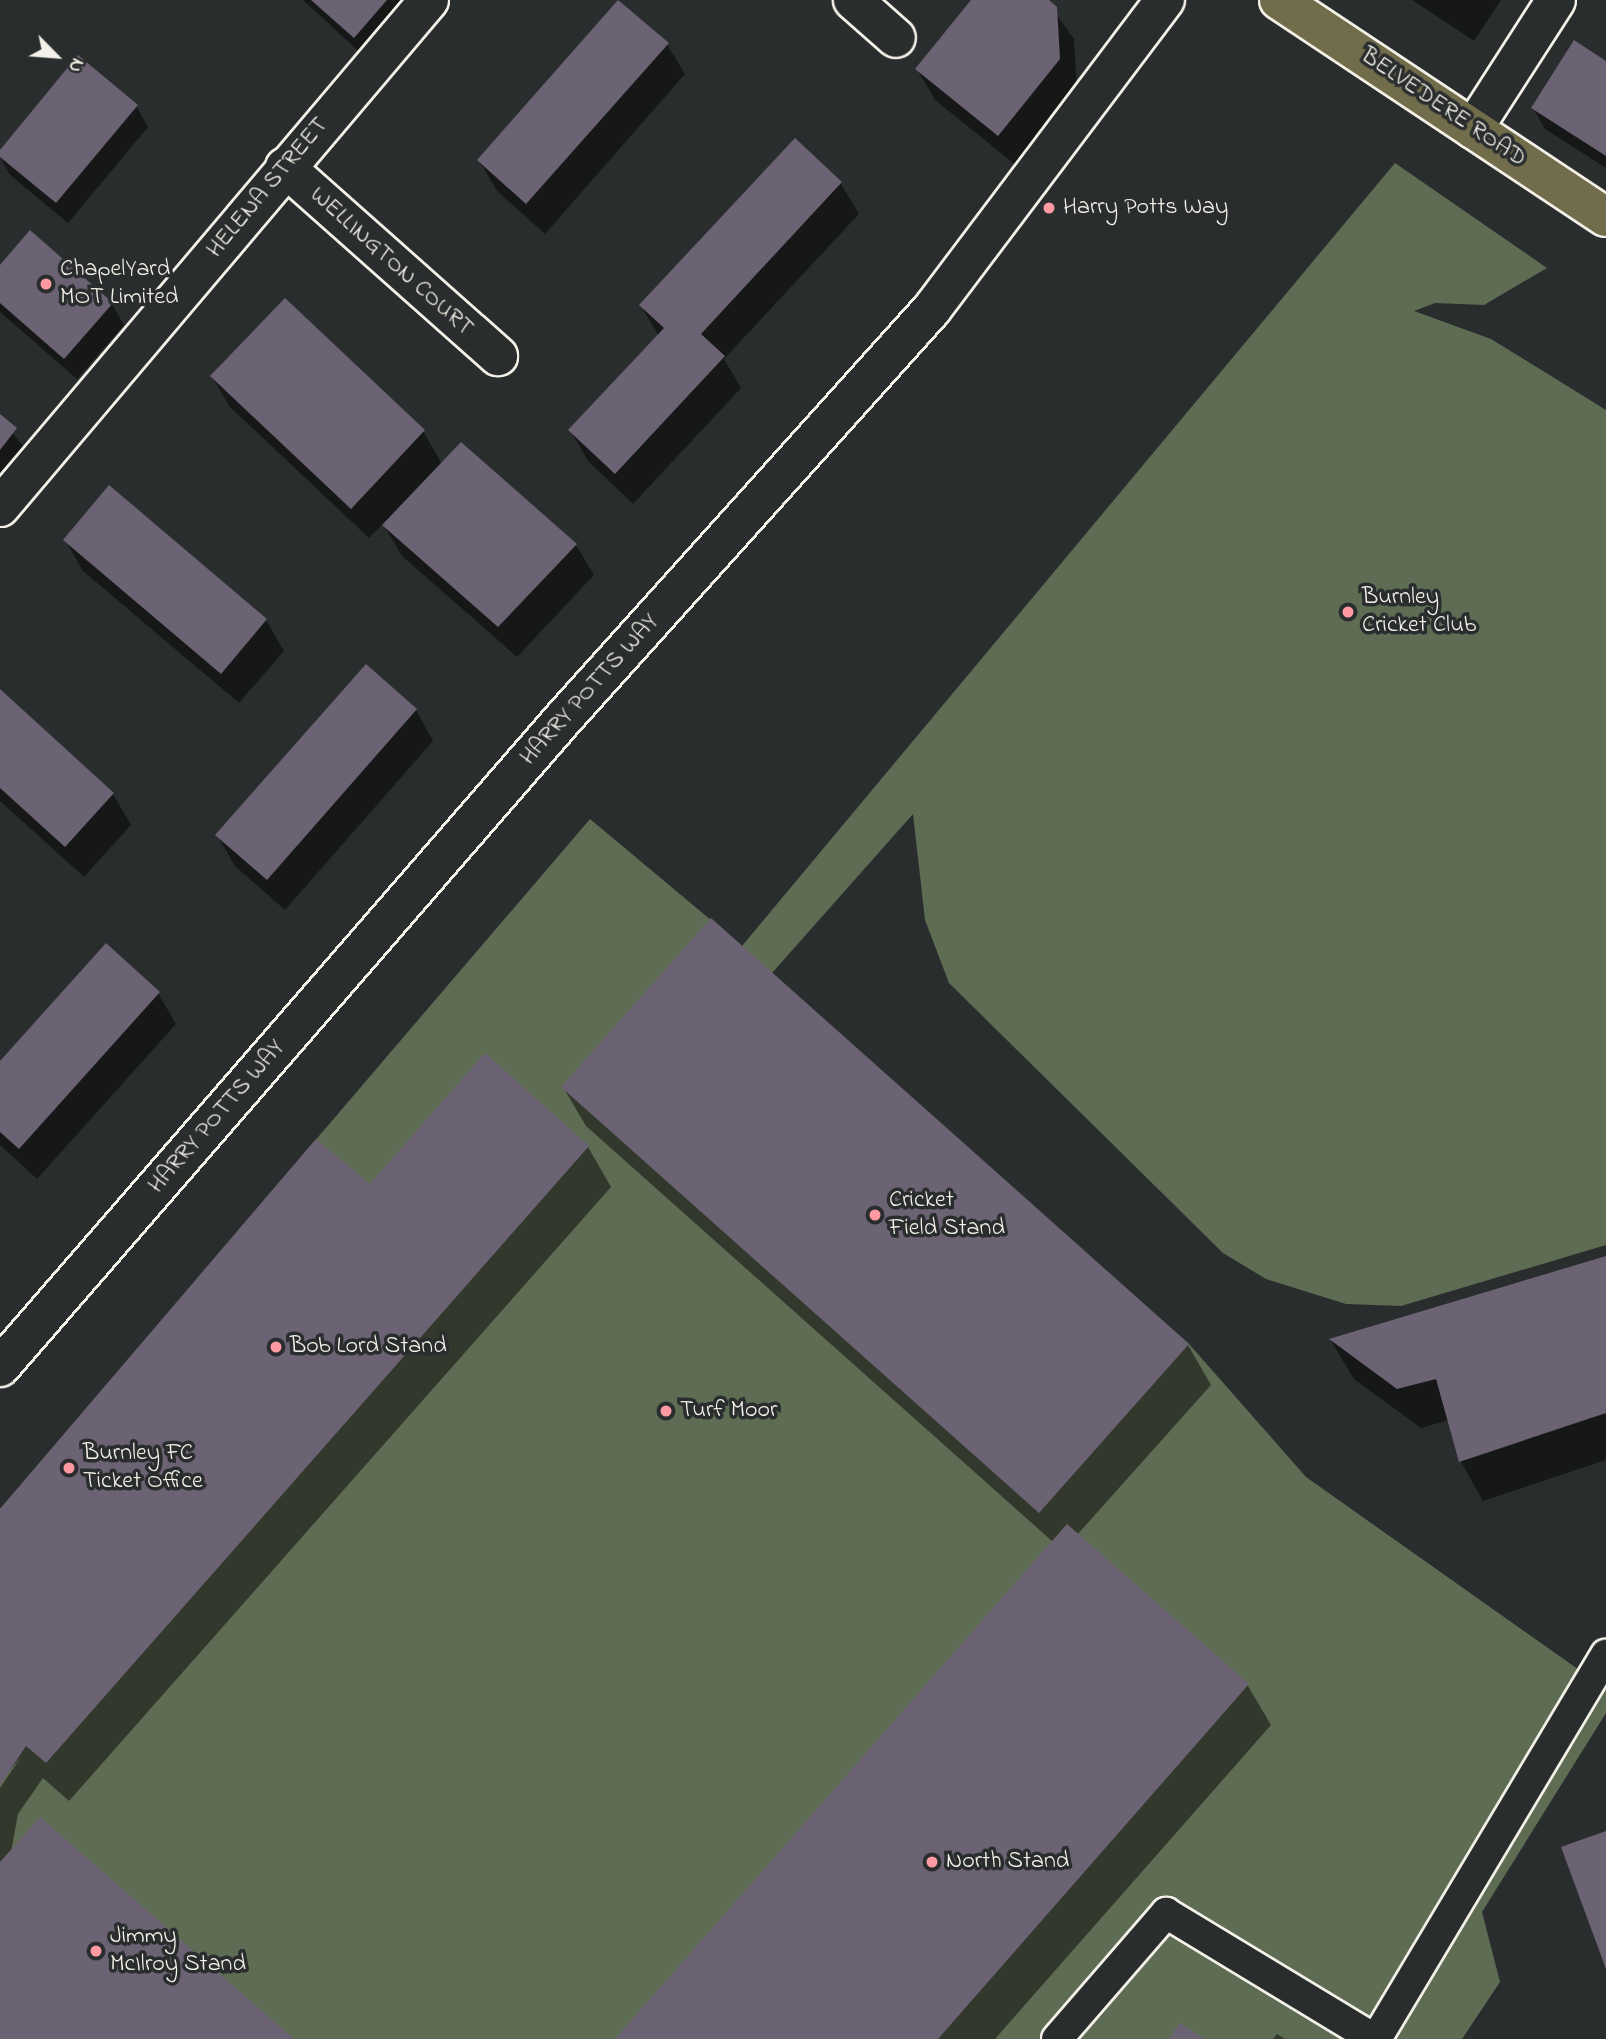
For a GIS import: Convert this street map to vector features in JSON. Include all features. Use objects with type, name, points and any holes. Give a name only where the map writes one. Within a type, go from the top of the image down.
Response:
[{"type":"highway","name":"BELVEDERE ROAD","points":[[1279,0],[1606,217]]},
{"type":"street","name":"HELENA STREET","points":[[0,507],[429,0]]},
{"type":"street","points":[[853,0],[896,38]]},
{"type":"street","name":"HARRY POTTS WAY","points":[[0,1367],[562,720],[932,309],[1165,0]]},
{"type":"street","points":[[1473,130],[1556,0]]},
{"type":"street","name":"WELLINGTON COURT","points":[[285,167],[498,356]]},
{"type":"lane","points":[[1056,2039],[1166,1913],[1375,2039],[1606,1654]]},
{"type":"green space","name":"Turf Moor","points":[[1395,163],[1547,268],[1484,305],[1435,303],[1414,311],[1491,339],[1606,410],[1606,1245],[1401,1306],[1346,1304],[1266,1279],[1223,1253],[949,983],[925,920],[913,814],[772,973],[1189,1344],[1306,1477],[1606,1689],[1606,1713],[1482,1912],[1500,1982],[1462,2039],[0,2039],[0,1509],[590,819],[742,946]]},
{"type":"building","points":[[311,0],[387,0],[354,38]]},
{"type":"building","points":[[618,0],[669,43],[526,204],[477,160]]},
{"type":"building","points":[[971,0],[1049,0],[1057,7],[1060,59],[998,136],[915,69]]},
{"type":"building","points":[[1574,40],[1606,61],[1606,156],[1531,108]]},
{"type":"building","points":[[78,55],[138,105],[56,203],[0,157],[0,150]]},
{"type":"building","points":[[795,138],[842,182],[701,334],[725,356],[615,474],[568,430],[664,328],[639,305]]},
{"type":"building","name":"ChapelYard MOT Limited","points":[[30,230],[113,303],[64,359],[0,303],[0,265]]},
{"type":"building","points":[[285,298],[425,430],[351,509],[210,376]]},
{"type":"building","points":[[0,414],[17,428],[0,450]]},
{"type":"building","points":[[461,442],[577,544],[498,627],[382,525]]},
{"type":"building","points":[[109,485],[267,619],[221,674],[63,540]]},
{"type":"building","points":[[366,664],[417,709],[267,880],[215,835]]},
{"type":"building","points":[[0,689],[114,793],[65,847],[0,788]]},
{"type":"building","name":"Cricket Field Stand","points":[[711,918],[1189,1344],[1039,1513],[561,1087]]},
{"type":"building","points":[[106,943],[160,992],[19,1149],[0,1132],[0,1061]]},
{"type":"building","name":"Bob Lord Stand","points":[[485,1053],[589,1146],[46,1763],[26,1746],[0,1785],[0,1509],[316,1139],[370,1184]]},
{"type":"building","points":[[1606,1256],[1606,1413],[1459,1462],[1436,1379],[1397,1389],[1329,1339]]},
{"type":"building","name":"North Stand","points":[[1067,1524],[1249,1684],[938,2039],[615,2039]]},
{"type":"building","name":"Jimmy McIlroy Stand","points":[[40,1817],[294,2039],[0,2039],[0,1862]]},
{"type":"building","points":[[1606,1831],[1606,1969],[1561,1847]]},
{"type":"building","points":[[1180,2023],[1205,2039],[1169,2039]]},
{"type":"place","name":"Harry Potts Way","points":[[1049,208]]},
{"type":"place","name":"ChapelYard MOT Limited","points":[[46,284]]},
{"type":"place","name":"Burnley Cricket Club","points":[[1348,612]]},
{"type":"place","name":"Cricket Field Stand","points":[[875,1215]]},
{"type":"place","name":"Bob Lord Stand","points":[[276,1347]]},
{"type":"place","name":"Turf Moor","points":[[666,1411]]},
{"type":"place","name":"Burnley FC Ticket Office","points":[[69,1468]]},
{"type":"place","name":"North Stand","points":[[932,1862]]},
{"type":"place","name":"Jimmy McIlroy Stand","points":[[96,1951]]}]
